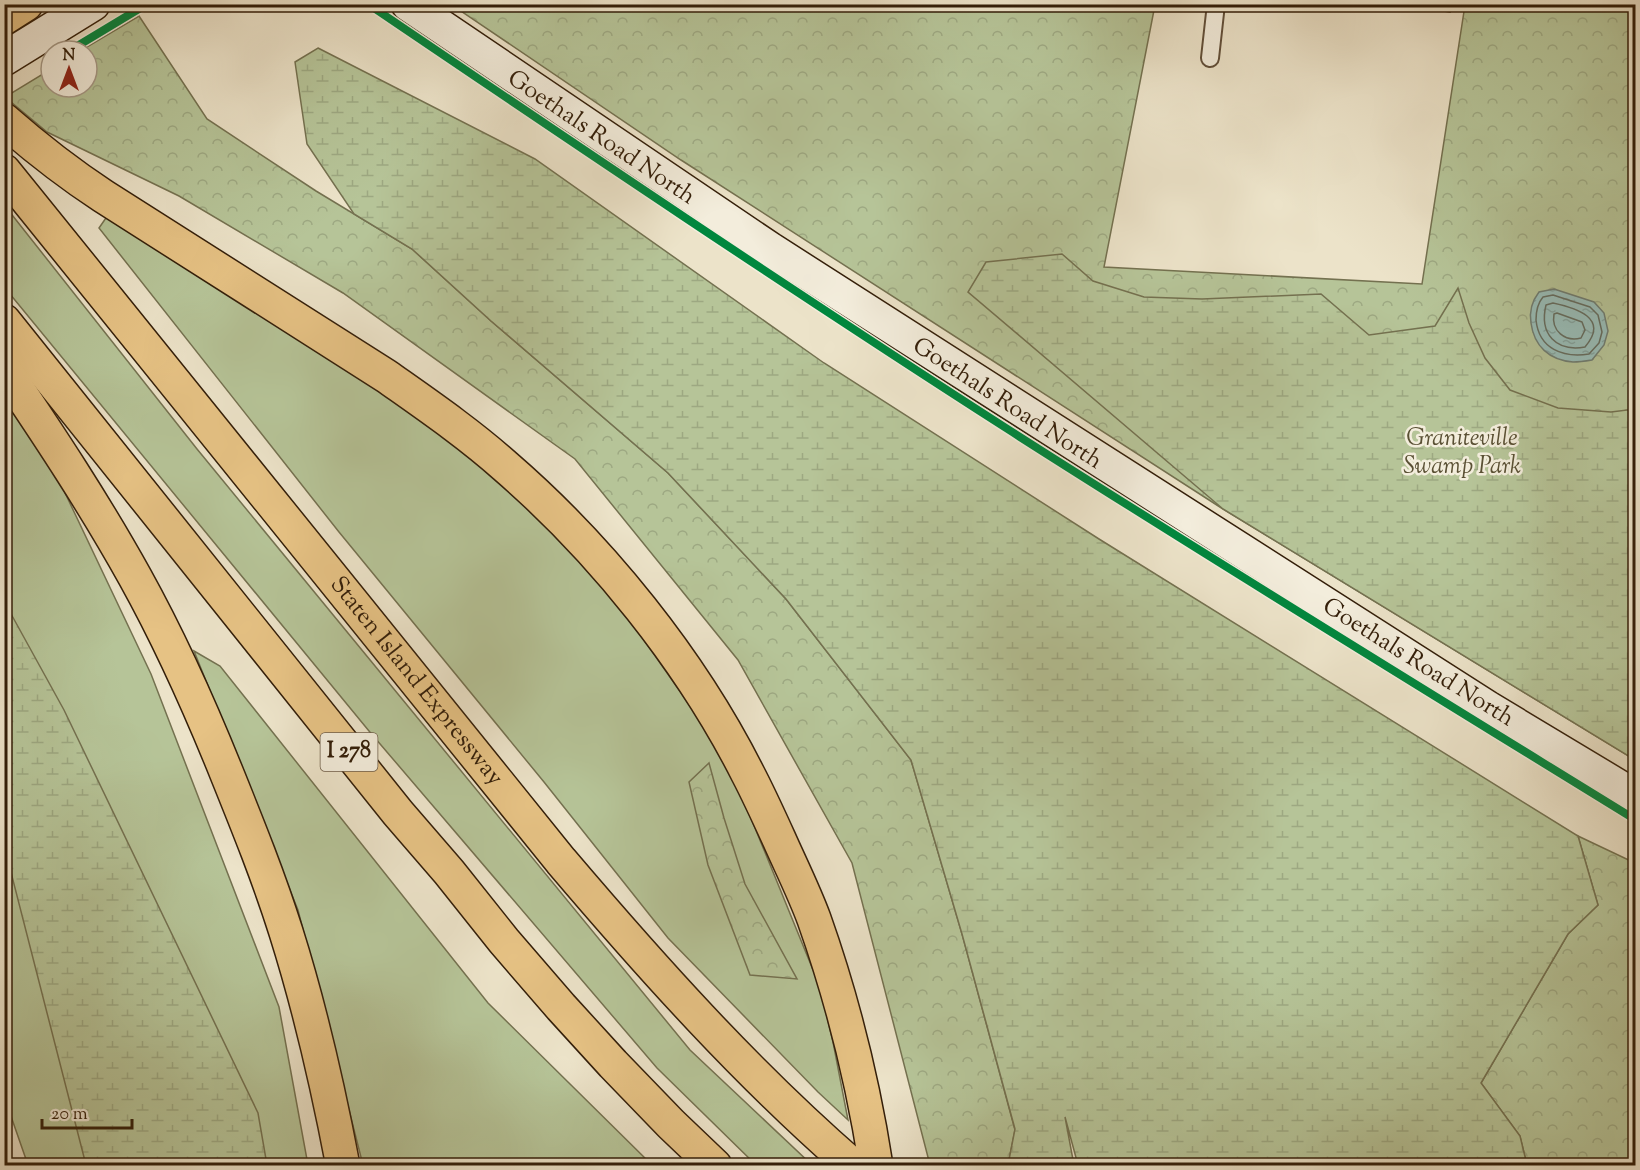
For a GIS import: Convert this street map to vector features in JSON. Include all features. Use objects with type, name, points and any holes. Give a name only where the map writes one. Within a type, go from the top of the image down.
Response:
[{"type":"highway","points":[[4,18],[27,4]]},
{"type":"highway","points":[[16,131],[66,171],[103,196],[386,376],[505,465],[598,558],[648,618],[693,679],[747,772],[813,916],[835,985],[855,1060],[876,1166]]},
{"type":"highway","name":"Staten Island Expressway","points":[[4,171],[605,913],[726,1044],[853,1166]]},
{"type":"highway","name":"I 278","points":[[4,321],[398,813],[504,941],[613,1064],[715,1166]]},
{"type":"highway","points":[[4,369],[77,479],[125,559],[207,722],[250,830],[286,932],[320,1055],[344,1166]]},
{"type":"main road","points":[[4,59],[93,4]]},
{"type":"main road","name":"Goethals Road North","points":[[408,4],[770,249],[1488,708],[1635,797]]},
{"type":"lane","points":[[1210,58],[1216,4]]},
{"type":"green space","name":"Graniteville Swamp Park","points":[[452,5],[1155,5],[1104,267],[1422,284],[1465,5],[1635,5],[1635,760],[1223,509],[681,160]]},
{"type":"green space","points":[[139,16],[207,119],[316,191],[412,249],[491,321],[668,473],[786,599],[911,760],[962,934],[1015,1130],[1008,1165],[930,1165],[852,863],[738,660],[575,459],[343,293],[179,196],[47,132],[5,97],[39,76],[39,99],[99,99],[99,40]]},
{"type":"green space","points":[[318,48],[535,159],[824,363],[1099,539],[1578,836],[1598,905],[1568,934],[1481,1083],[1520,1136],[1527,1165],[1078,1165],[1065,1117],[1074,1165],[1008,1165],[1015,1129],[962,934],[911,760],[786,599],[668,473],[491,321],[412,249],[354,214],[307,144],[295,62]]},
{"type":"green space","points":[[5,206],[197,449],[690,1050],[812,1165],[756,1165],[657,1068],[369,731],[5,288]]},
{"type":"green space","points":[[108,215],[375,384],[517,494],[602,580],[726,757],[820,987],[848,1120],[668,938],[544,782],[339,532],[99,228]]},
{"type":"green space","points":[[1062,254],[1093,281],[1144,297],[1202,299],[1321,294],[1369,335],[1435,326],[1458,288],[1469,323],[1485,358],[1510,390],[1558,408],[1611,412],[1635,409],[1635,760],[1223,509],[968,292],[986,262]]},
{"type":"green space","points":[[5,397],[48,457],[151,674],[279,1007],[308,1165],[28,1165],[5,1099]]},
{"type":"green space","points":[[5,603],[64,710],[258,1113],[267,1165],[86,1165],[5,849]]},
{"type":"green space","points":[[194,651],[220,666],[488,1003],[652,1165],[363,1165],[298,910]]},
{"type":"green space","points":[[709,763],[745,884],[797,979],[750,975],[708,865],[689,782]]},
{"type":"green space","points":[[1578,836],[1635,863],[1635,1165],[1527,1165],[1520,1136],[1481,1083],[1568,934],[1598,905]]},
{"type":"water","points":[[1554,289],[1594,302],[1604,313],[1608,331],[1604,345],[1592,360],[1564,361],[1550,355],[1535,339],[1530,319],[1533,303],[1539,292]]},
{"type":"building","points":[[1392,4],[1451,4],[1450,12]]},
{"type":"cycle path","points":[[89,39],[147,4]]},
{"type":"cycle path","points":[[368,4],[765,271],[1006,428],[1636,820]]}]
